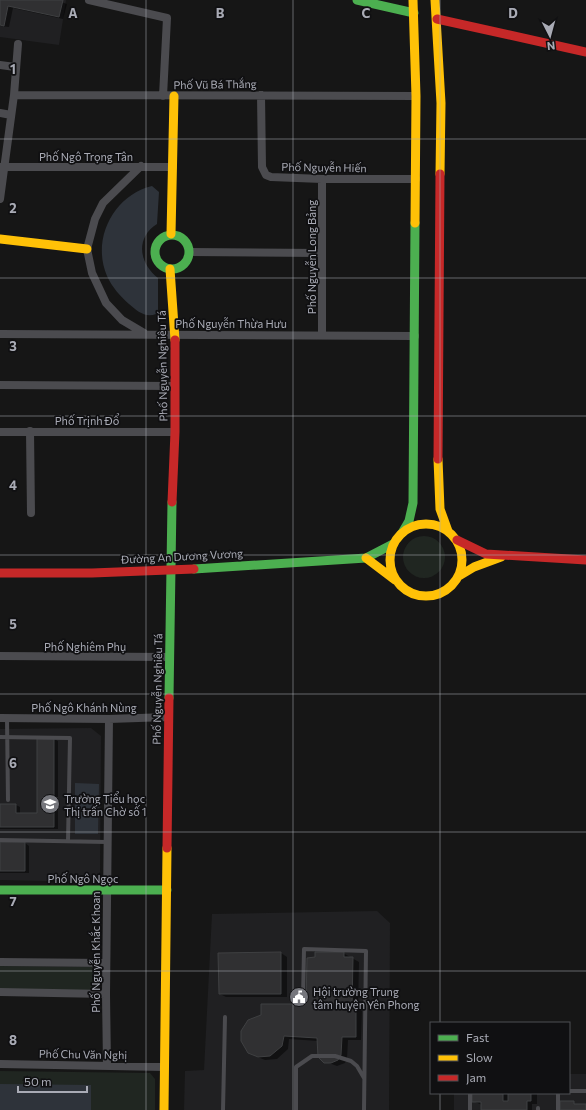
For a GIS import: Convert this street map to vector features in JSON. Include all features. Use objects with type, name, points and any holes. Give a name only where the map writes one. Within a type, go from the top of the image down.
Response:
[{"type":"main road","points":[[357,0],[414,13]]},
{"type":"main road","points":[[395,580],[389,562],[393,544],[409,521],[413,503],[416,96],[414,13],[412,0]]},
{"type":"main road","points":[[435,0],[441,103],[438,491],[440,509],[448,531]]},
{"type":"main road","points":[[437,19],[586,52]]},
{"type":"main road","points":[[171,234],[174,96]]},
{"type":"main road","points":[[171,234],[184,239],[189,252],[183,265],[170,269],[161,265],[155,257],[154,252],[158,242],[166,235],[171,234]]},
{"type":"main road","points":[[0,238],[87,249]]},
{"type":"main road","name":"Phố Nguyễn Nghiêu Tá","points":[[164,1110],[170,569],[175,386],[175,334],[170,269]]},
{"type":"main road","points":[[402,532],[411,526],[425,524],[439,526],[448,531],[457,540],[486,554],[586,560]]},
{"type":"main road","points":[[457,540],[462,551],[462,564],[459,576]]},
{"type":"main road","name":"Đường An Dương Vương","points":[[0,573],[32,574],[170,569],[366,558],[393,544]]},
{"type":"main road","points":[[366,558],[395,580],[404,589],[416,595],[428,596],[441,594],[459,576],[474,567],[504,556]]},
{"type":"main road","name":"Phố Ngô Ngọc","points":[[0,890],[167,890]]},
{"type":"street","points":[[88,0],[167,18],[162,96]]},
{"type":"street","points":[[0,199],[2,167],[14,95],[18,44]]},
{"type":"street","points":[[0,65],[16,67]]},
{"type":"street","name":"Phố Vũ Bá Thắng","points":[[14,95],[416,96]]},
{"type":"street","name":"Phố Nguyễn Hiến","points":[[262,95],[262,167],[264,172],[271,177],[322,179],[416,179]]},
{"type":"street","points":[[0,113],[11,115]]},
{"type":"street","points":[[141,166],[103,203],[95,219],[87,249],[92,273],[106,303],[122,320],[146,334]]},
{"type":"street","name":"Phố Ngô Trọng Tân","points":[[2,167],[173,167]]},
{"type":"street","name":"Phố Nguyễn Long Bảng","points":[[322,179],[322,335]]},
{"type":"street","points":[[189,252],[321,253]]},
{"type":"street","name":"Phố Nguyễn Thừa Hưu","points":[[0,334],[415,336]]},
{"type":"street","points":[[0,385],[175,386]]},
{"type":"street","points":[[30,431],[31,513]]},
{"type":"street","name":"Phố Trịnh Đổ","points":[[0,432],[174,432]]},
{"type":"street","name":"Phố Nghiêm Phụ","points":[[0,656],[169,657]]},
{"type":"street","name":"Phố Ngô Khánh Nùng","points":[[3,718],[108,719],[168,717]]},
{"type":"street","name":"Phố Nguyễn Khắc Khoan","points":[[108,719],[106,890],[108,1065]]},
{"type":"street","points":[[0,962],[106,963]]},
{"type":"street","points":[[0,992],[106,994]]},
{"type":"street","name":"Phố Chu Văn Nghị","points":[[0,1064],[165,1067]]},
{"type":"lane","points":[[3,718],[7,737],[8,800]]},
{"type":"lane","points":[[0,737],[70,738],[68,841]]},
{"type":"lane","points":[[0,840],[107,842]]},
{"type":"lane","points":[[303,999],[304,949],[366,951],[364,1110]]},
{"type":"lane","points":[[223,1110],[225,1017]]},
{"type":"lane","points":[[296,1110],[296,1067],[312,1056],[325,1055],[344,1058],[357,1066],[364,1078]]},
{"type":"lane","points":[[570,1091],[586,1091]]},
{"type":"lane","points":[[470,1094],[470,1110]]},
{"type":"lane","points":[[558,1094],[558,1110]]},
{"type":"shaded area","points":[[0,0],[66,0],[59,45],[0,37]]},
{"type":"shaded area","points":[[152,186],[159,192],[157,224],[145,236],[142,251],[147,265],[158,278],[158,311],[156,314],[148,315],[135,309],[122,298],[114,288],[107,276],[103,262],[102,248],[104,234],[109,220],[117,209],[138,191]]},
{"type":"shaded area","points":[[424,536],[439,542],[445,557],[439,572],[424,578],[409,572],[403,557],[409,542]]},
{"type":"shaded area","name":"Trường Tiểu học Thị trấn Chờ số 1","points":[[91,728],[101,736],[100,872],[91,882],[0,880],[0,729]]},
{"type":"shaded area","points":[[75,783],[99,784],[98,834],[75,834]]},
{"type":"shaded area","name":"Hội trường Trung tâm huyện Yên Phong","points":[[377,911],[390,923],[389,1110],[184,1110],[185,1071],[204,1070],[212,914]]},
{"type":"shaded area","points":[[0,966],[93,967],[97,972],[97,986],[92,990],[0,990]]},
{"type":"shaded area","points":[[0,1071],[150,1073],[155,1079],[155,1110],[0,1110]]},
{"type":"shaded area","points":[[570,1074],[586,1074],[586,1110],[454,1110],[454,1094],[570,1094]]},
{"type":"shaded area","points":[[0,1084],[91,1085],[91,1110],[0,1110]]},
{"type":"building","points":[[0,0],[63,0],[59,17],[8,6],[4,26],[0,25]]},
{"type":"building","points":[[37,738],[54,738],[54,827],[0,827],[0,804],[16,804],[16,813],[37,813]]},
{"type":"building","points":[[0,842],[25,842],[25,871],[0,871]]},
{"type":"building","points":[[281,952],[281,994],[219,994],[218,953]]},
{"type":"building","points":[[315,952],[344,952],[344,957],[353,957],[352,1007],[356,1007],[356,1037],[342,1037],[341,1055],[338,1060],[331,1063],[324,1063],[318,1057],[317,1038],[284,1036],[282,1046],[270,1056],[258,1057],[248,1053],[241,1041],[241,1031],[248,1020],[261,1015],[261,1004],[306,1004],[307,958],[315,957]]},
{"type":"building","points":[[472,1094],[503,1094],[503,1101],[508,1101],[508,1094],[531,1094],[531,1101],[527,1101],[527,1110],[481,1110],[481,1102],[472,1102]]},
{"type":"building","points":[[560,1101],[574,1101],[574,1104],[586,1104],[586,1110],[560,1110]]},
{"type":"traffic: fast","points":[[357,0],[414,13]]},
{"type":"traffic: fast","points":[[402,533],[409,521],[413,503],[415,223]]},
{"type":"traffic: fast","points":[[169,235],[175,235],[179,236],[186,242],[189,252],[188,259],[182,266],[175,269],[169,269],[165,268],[158,262],[155,255],[155,249],[156,245],[162,238],[169,235]]},
{"type":"traffic: fast","points":[[169,698],[172,502]]},
{"type":"traffic: fast","points":[[194,569],[366,558],[393,544]]},
{"type":"traffic: fast","points":[[0,890],[167,890]]},
{"type":"traffic: slow","points":[[413,0],[416,96],[415,223]]},
{"type":"traffic: slow","points":[[435,0],[441,103],[440,174]]},
{"type":"traffic: slow","points":[[171,234],[174,96]]},
{"type":"traffic: slow","points":[[0,239],[87,249]]},
{"type":"traffic: slow","points":[[170,269],[175,340]]},
{"type":"traffic: slow","points":[[438,459],[440,509],[448,531]]},
{"type":"traffic: slow","points":[[419,524],[433,524],[440,526],[452,534],[460,546],[462,560],[460,574],[452,586],[440,594],[433,596],[419,596],[412,594],[400,586],[392,574],[390,567],[390,553],[392,546],[400,534],[412,526],[419,524]]},
{"type":"traffic: slow","points":[[459,576],[474,567],[501,557]]},
{"type":"traffic: slow","points":[[366,558],[395,580]]},
{"type":"traffic: slow","points":[[164,1110],[167,848]]},
{"type":"traffic: jam","points":[[437,19],[586,52]]},
{"type":"traffic: jam","points":[[438,459],[440,174]]},
{"type":"traffic: jam","points":[[172,502],[175,432],[175,340]]},
{"type":"traffic: jam","points":[[457,540],[486,554],[586,560]]},
{"type":"traffic: jam","points":[[0,573],[92,573],[194,569]]},
{"type":"traffic: jam","points":[[167,848],[169,698]]},
{"type":"place","name":"Trường Tiểu học Thị trấn Chờ số 1","points":[[50,804]]},
{"type":"place","name":"Hội trường Trung tâm huyện Yên Phong","points":[[299,997]]}]
